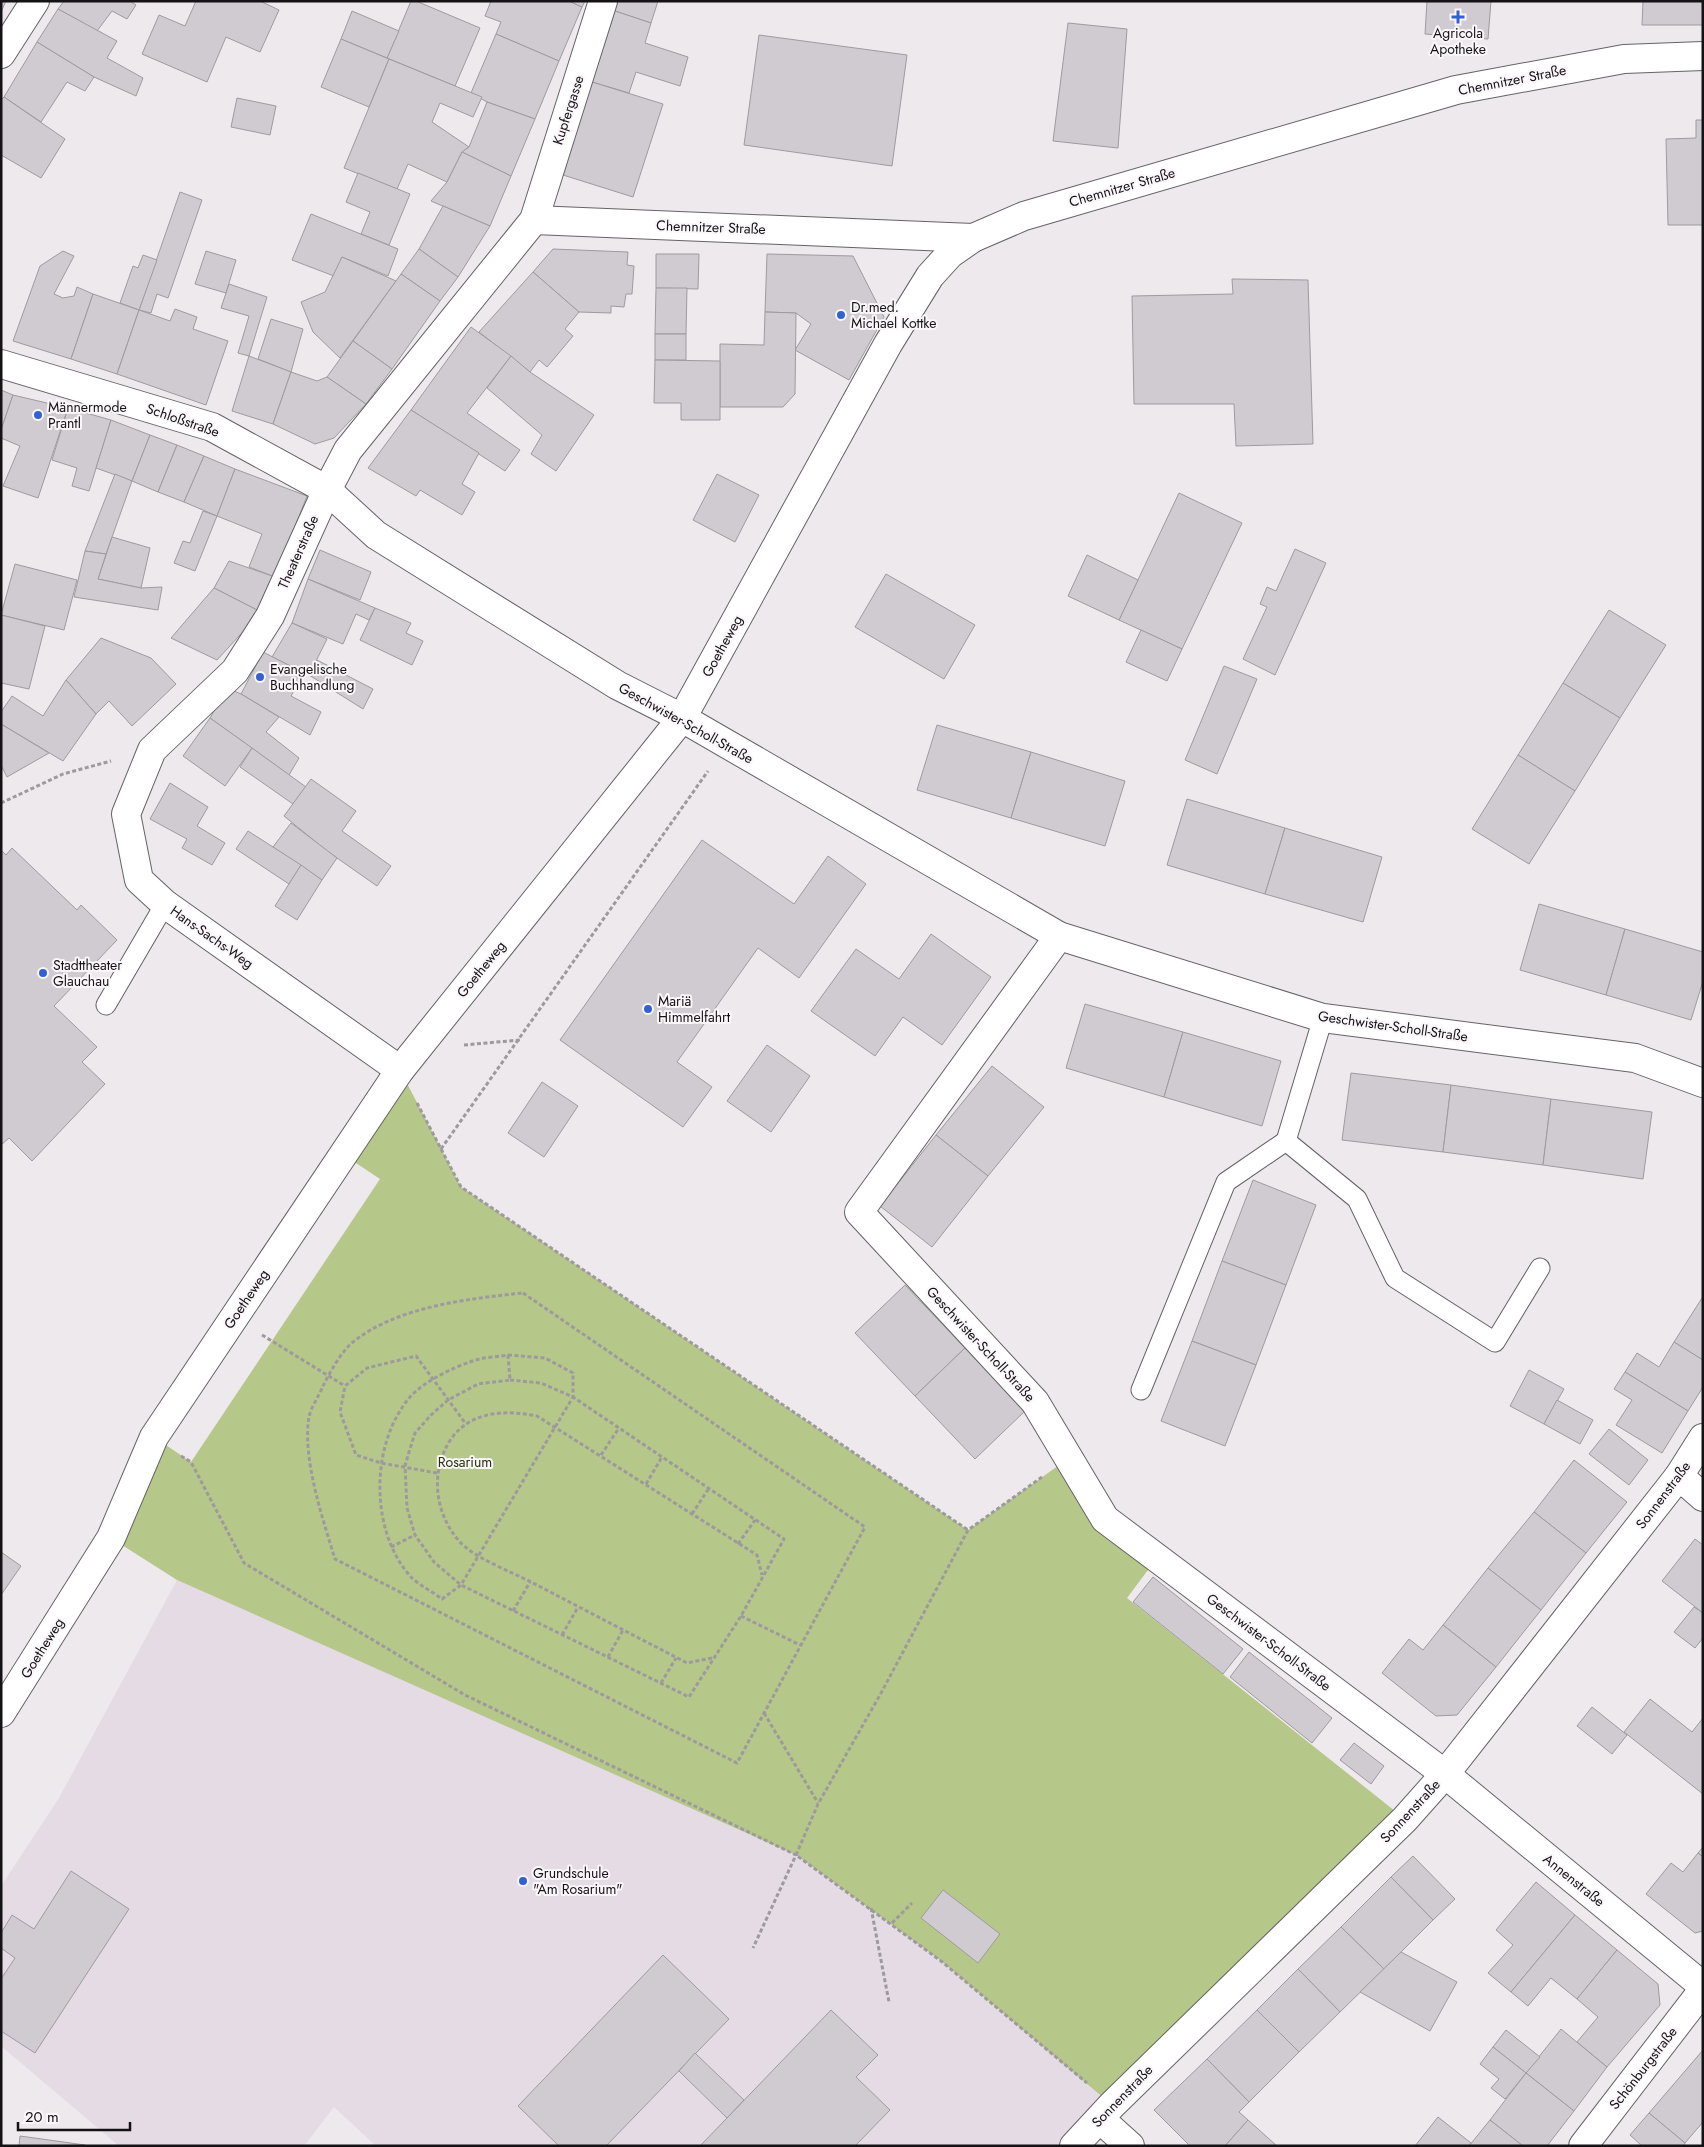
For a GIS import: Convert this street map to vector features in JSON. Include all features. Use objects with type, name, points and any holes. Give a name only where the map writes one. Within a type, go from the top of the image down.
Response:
[{"type":"street","points":[[1,54],[35,1]]},
{"type":"street","name":"Kupfergasse","points":[[534,220],[604,1]]},
{"type":"street","name":"Chemnitzer Straße","points":[[534,220],[973,238],[1024,216],[1456,90],[1624,59],[1703,56]]},
{"type":"street","name":"Theaterstraße","points":[[152,750],[235,670],[270,616],[326,490],[348,450],[534,220]]},
{"type":"street","name":"Goetheweg","points":[[1,1713],[111,1538],[154,1438],[400,1070],[682,718],[888,344],[930,276],[950,254],[973,238]]},
{"type":"street","name":"Schloßstraße","points":[[1,364],[212,428],[326,490]]},
{"type":"street","name":"Geschwister-Scholl-Straße","points":[[326,490],[376,535],[617,685],[682,718],[1059,936],[1323,1018],[1635,1058],[1703,1083]]},
{"type":"street","name":"Hans-Sachs-Weg","points":[[152,750],[126,814],[139,880],[165,904],[400,1070]]},
{"type":"street","name":"Geschwister-Scholl-Straße","points":[[1059,936],[860,1212],[1035,1402],[1105,1518],[1445,1774]]},
{"type":"street","name":"Sonnenstraße","points":[[1074,2146],[1405,1819],[1445,1774],[1679,1476],[1703,1438]]},
{"type":"street","points":[[1679,1476],[1703,1497]]},
{"type":"street","name":"Annenstraße","points":[[1445,1774],[1703,1986]]},
{"type":"street","name":"Schönburgstraße","points":[[1583,2146],[1703,1990]]},
{"type":"street","points":[[1100,2119],[1130,2146]]},
{"type":"lane","points":[[106,1005],[165,904]]},
{"type":"lane","points":[[1141,1390],[1226,1182],[1286,1141],[1323,1018]]},
{"type":"lane","points":[[1286,1141],[1357,1199],[1396,1278],[1495,1342],[1540,1268]]},
{"type":"path","points":[[441,1150],[727,744]]},
{"type":"path","points":[[1,803],[63,774],[152,750]]},
{"type":"path","points":[[417,1048],[520,1040]]},
{"type":"path","points":[[400,1070],[461,1187],[968,1530]]},
{"type":"path","points":[[523,1294],[865,1527],[800,1645],[737,1763],[335,1559],[319,1507],[308,1449],[309,1416],[328,1376],[352,1343],[390,1320],[468,1299],[523,1294]]},
{"type":"path","points":[[234,1318],[345,1386]]},
{"type":"path","points":[[508,1355],[510,1380]]},
{"type":"path","points":[[508,1355],[545,1358],[573,1373],[573,1397],[460,1585],[442,1599],[412,1577],[391,1547],[382,1510],[381,1463],[384,1444],[394,1420],[412,1395],[434,1380],[471,1361],[508,1355]]},
{"type":"path","points":[[437,1472],[381,1463],[356,1455],[340,1412],[345,1386],[368,1368],[416,1356],[466,1424]]},
{"type":"path","points":[[510,1380],[541,1383],[573,1397],[784,1539],[741,1616],[712,1658],[689,1697],[460,1585],[434,1562],[415,1535],[407,1508],[405,1466],[416,1433],[431,1415],[448,1400],[478,1384],[510,1380]]},
{"type":"path","points":[[712,1658],[687,1663],[676,1658],[530,1582],[460,1542],[445,1522],[439,1501],[437,1472],[445,1448],[466,1424],[483,1416],[509,1411],[537,1416],[556,1426],[757,1556],[762,1576]]},
{"type":"path","points":[[601,1455],[619,1428]]},
{"type":"path","points":[[646,1484],[662,1457]]},
{"type":"path","points":[[753,1948],[818,1804],[880,1695],[968,1530],[1069,1458]]},
{"type":"path","points":[[191,1462],[244,1563],[465,1695],[796,1855],[941,1961],[1090,2086]]},
{"type":"path","points":[[692,1514],[709,1488]]},
{"type":"path","points":[[738,1544],[755,1519]]},
{"type":"path","points":[[391,1547],[415,1535]]},
{"type":"path","points":[[513,1611],[530,1582]]},
{"type":"path","points":[[562,1635],[578,1607]]},
{"type":"path","points":[[741,1616],[800,1645]]},
{"type":"path","points":[[608,1657],[623,1630]]},
{"type":"path","points":[[661,1683],[676,1658]]},
{"type":"path","points":[[764,1713],[818,1804]]},
{"type":"path","points":[[892,1924],[912,1903]]},
{"type":"path","points":[[871,1908],[889,2002]]},
{"type":"shaded area","name":"Grundschule \"Am Rosarium\"","points":[[177,1580],[796,1855],[941,1961],[1112,2105],[1074,2146],[376,2146],[334,2107],[304,2146],[119,2146],[1,2046],[1,1886],[59,1798]]},
{"type":"green space","name":"Rosarium","points":[[400,1070],[461,1187],[968,1530],[1069,1458],[1157,1558],[1127,1598],[1405,1819],[1112,2105],[941,1961],[796,1855],[177,1580],[111,1538],[154,1437],[191,1462],[380,1179],[344,1155]]},
{"type":"building","points":[[1,1],[6,1],[1,12]]},
{"type":"building","points":[[64,1],[130,1],[136,5],[127,19],[112,11],[97,31],[58,9]]},
{"type":"building","points":[[196,1],[260,1],[279,10],[260,52],[226,37],[207,82],[142,54],[159,15],[185,26]]},
{"type":"building","points":[[411,1],[416,1],[480,28],[455,86],[387,58]]},
{"type":"building","points":[[491,1],[569,1],[582,7],[559,61],[496,34],[501,22],[485,16]]},
{"type":"building","points":[[569,1],[585,1],[582,7]]},
{"type":"building","points":[[618,1],[658,1],[651,23],[615,11]]},
{"type":"building","name":"Agricola Apotheke","points":[[1427,1],[1491,1],[1488,39],[1425,34]]},
{"type":"building","points":[[1643,1],[1703,1],[1703,25],[1642,25]]},
{"type":"building","points":[[58,9],[117,41],[107,58],[143,78],[136,96],[94,77],[37,42]]},
{"type":"building","points":[[352,11],[399,31],[387,58],[341,39]]},
{"type":"building","points":[[615,11],[651,23],[645,43],[688,57],[680,86],[636,72],[629,93],[592,82]]},
{"type":"building","points":[[1068,23],[1127,29],[1118,148],[1053,141]]},
{"type":"building","points":[[496,34],[559,61],[535,119],[487,102],[471,93]]},
{"type":"building","points":[[759,35],[907,55],[892,166],[744,145]]},
{"type":"building","points":[[341,39],[389,59],[369,107],[321,87]]},
{"type":"building","points":[[37,42],[94,77],[85,91],[67,82],[41,122],[4,97]]},
{"type":"building","points":[[389,59],[482,97],[473,117],[440,103],[432,122],[469,147],[462,152],[447,182],[408,164],[397,189],[344,168]]},
{"type":"building","points":[[592,82],[663,104],[633,197],[563,175]]},
{"type":"building","points":[[4,97],[65,139],[41,178],[1,155],[1,100]]},
{"type":"building","points":[[237,98],[276,106],[270,135],[231,127]]},
{"type":"building","points":[[487,102],[535,119],[511,176],[462,152],[469,147]]},
{"type":"building","points":[[1696,120],[1703,120],[1703,225],[1668,225],[1666,139],[1696,138]]},
{"type":"building","points":[[462,152],[511,176],[490,226],[431,201],[447,182]]},
{"type":"building","points":[[358,173],[410,194],[389,245],[361,234],[370,212],[346,202]]},
{"type":"building","points":[[180,192],[202,200],[168,298],[157,294],[151,313],[139,310]]},
{"type":"building","points":[[443,206],[490,226],[458,277],[419,249]]},
{"type":"building","points":[[311,214],[398,249],[388,276],[342,257],[334,276],[292,260]]},
{"type":"building","points":[[419,249],[458,277],[440,301],[401,274]]},
{"type":"building","points":[[553,249],[628,252],[627,265],[634,266],[632,294],[626,294],[624,307],[611,306],[611,313],[579,312],[533,272]]},
{"type":"building","points":[[63,251],[74,256],[54,294],[63,298],[74,296],[77,287],[93,294],[71,359],[13,341],[40,266]]},
{"type":"building","points":[[206,251],[236,260],[226,293],[195,284]]},
{"type":"building","points":[[656,254],[699,254],[698,289],[656,288]]},
{"type":"building","name":"Dr.med. Michael Kottke","points":[[767,254],[853,256],[884,317],[849,380],[795,350],[811,324],[796,313],[765,312]]},
{"type":"building","points":[[143,255],[157,260],[139,310],[120,303],[133,266],[138,268]]},
{"type":"building","points":[[342,257],[396,281],[340,358],[313,332],[301,302],[325,292]]},
{"type":"building","points":[[533,272],[579,312],[565,329],[573,336],[547,367],[539,360],[530,372],[479,332]]},
{"type":"building","points":[[401,274],[440,301],[392,369],[353,341]]},
{"type":"building","points":[[1232,279],[1308,280],[1313,444],[1236,446],[1234,404],[1134,404],[1132,296],[1233,294]]},
{"type":"building","points":[[229,284],[267,297],[249,356],[238,353],[249,316],[221,308]]},
{"type":"building","points":[[656,288],[687,288],[686,334],[655,334]]},
{"type":"building","points":[[93,294],[139,310],[117,374],[71,359]]},
{"type":"building","points":[[175,309],[197,317],[193,329],[228,341],[206,405],[117,374],[139,310],[170,321]]},
{"type":"building","points":[[765,312],[796,313],[795,394],[783,407],[720,407],[720,344],[764,345]]},
{"type":"building","points":[[271,319],[303,329],[291,372],[258,359]]},
{"type":"building","points":[[471,327],[511,356],[467,413],[520,450],[505,471],[411,410]]},
{"type":"building","points":[[655,334],[686,334],[686,360],[655,360]]},
{"type":"building","points":[[353,341],[392,369],[366,404],[327,377]]},
{"type":"building","points":[[249,356],[291,372],[273,424],[232,411]]},
{"type":"building","points":[[511,356],[530,372],[594,415],[556,471],[531,454],[542,435],[487,388]]},
{"type":"building","points":[[655,360],[720,361],[720,420],[681,420],[681,403],[654,403]]},
{"type":"building","points":[[291,372],[317,381],[327,377],[366,404],[334,438],[315,444],[273,424]]},
{"type":"building","points":[[1,390],[13,395],[1,430]]},
{"type":"building","points":[[13,395],[68,408],[38,498],[3,486],[20,446],[1,438],[1,430]]},
{"type":"building","points":[[68,408],[111,420],[89,491],[72,486],[77,468],[52,460]]},
{"type":"building","points":[[411,410],[479,453],[462,484],[475,492],[462,515],[420,490],[416,496],[368,468]]},
{"type":"building","points":[[111,420],[150,435],[132,481],[96,468]]},
{"type":"building","points":[[150,435],[177,445],[158,492],[132,481]]},
{"type":"building","points":[[177,445],[204,456],[184,502],[158,492]]},
{"type":"building","points":[[204,456],[235,469],[217,516],[184,502]]},
{"type":"building","points":[[235,469],[307,496],[275,577],[249,567],[262,534],[217,516]]},
{"type":"building","points":[[115,474],[132,481],[106,554],[85,551]]},
{"type":"building","points":[[717,474],[759,495],[735,542],[693,520]]},
{"type":"building","points":[[1179,493],[1242,523],[1182,649],[1119,620]]},
{"type":"building","points":[[203,511],[217,516],[195,571],[174,563],[183,541],[190,543]]},
{"type":"building","points":[[112,537],[150,548],[141,588],[98,579]]},
{"type":"building","points":[[1295,549],[1326,563],[1275,675],[1243,659],[1267,607],[1260,604],[1267,587],[1276,591]]},
{"type":"building","points":[[320,550],[371,572],[360,600],[308,579]]},
{"type":"building","points":[[85,551],[106,554],[98,579],[141,588],[162,587],[158,610],[74,597]]},
{"type":"building","points":[[1087,555],[1138,580],[1119,620],[1068,596]]},
{"type":"building","points":[[229,561],[275,577],[261,612],[214,588]]},
{"type":"building","points":[[15,564],[77,580],[64,630],[1,615]]},
{"type":"building","points":[[886,574],[975,625],[944,679],[855,627]]},
{"type":"building","points":[[308,579],[375,608],[369,620],[356,614],[343,644],[292,623]]},
{"type":"building","points":[[214,588],[261,612],[217,660],[171,638]]},
{"type":"building","points":[[375,608],[411,623],[406,633],[423,641],[412,665],[360,640]]},
{"type":"building","points":[[1609,610],[1666,645],[1620,718],[1563,683]]},
{"type":"building","points":[[1,615],[45,626],[29,689],[1,683]]},
{"type":"building","points":[[292,623],[327,639],[309,675],[272,657]]},
{"type":"building","points":[[1141,630],[1182,649],[1167,681],[1126,662]]},
{"type":"building","points":[[101,638],[151,658],[176,684],[132,726],[109,701],[96,714],[66,680]]},
{"type":"building","points":[[263,652],[304,673],[291,696],[321,712],[310,735],[241,694]]},
{"type":"building","points":[[317,660],[373,689],[363,709],[309,675]]},
{"type":"building","points":[[1224,666],[1257,679],[1217,774],[1185,760]]},
{"type":"building","points":[[66,680],[96,714],[63,761],[1,724],[1,712],[12,696],[43,716]]},
{"type":"building","points":[[1563,683],[1620,718],[1575,791],[1518,755]]},
{"type":"building","points":[[227,688],[241,694],[279,717],[266,732],[299,758],[289,775],[210,718]]},
{"type":"building","points":[[210,718],[252,748],[225,786],[183,756]]},
{"type":"building","points":[[1,724],[49,753],[7,777],[1,765]]},
{"type":"building","points":[[937,725],[1031,752],[1011,818],[917,790]]},
{"type":"building","points":[[252,748],[306,787],[293,804],[240,767]]},
{"type":"building","points":[[1031,752],[1125,781],[1105,846],[1011,818]]},
{"type":"building","points":[[1518,755],[1575,791],[1529,864],[1472,829]]},
{"type":"building","points":[[311,779],[356,811],[342,831],[391,866],[377,886],[327,851],[284,816]]},
{"type":"building","points":[[170,783],[208,807],[197,826],[225,843],[212,865],[182,848],[187,839],[150,819]]},
{"type":"building","points":[[1187,799],[1285,828],[1265,894],[1167,865]]},
{"type":"building","points":[[291,823],[337,858],[322,880],[273,847]]},
{"type":"building","points":[[1285,828],[1382,857],[1363,922],[1265,894]]},
{"type":"building","points":[[248,831],[301,865],[289,884],[236,849]]},
{"type":"building","name":"Mariä Himmelfahrt","points":[[702,840],[794,904],[828,856],[866,884],[799,978],[758,948],[677,1062],[712,1087],[683,1127],[560,1040]]},
{"type":"building","name":"Stadttheater Glauchau","points":[[12,848],[77,910],[81,905],[117,940],[54,1006],[97,1047],[82,1062],[105,1084],[32,1161],[9,1138],[1,1145],[1,850],[6,855]]},
{"type":"building","points":[[301,865],[322,880],[297,920],[275,906]]},
{"type":"building","points":[[1539,904],[1625,929],[1606,995],[1520,970]]},
{"type":"building","points":[[1625,929],[1703,952],[1703,981],[1691,1020],[1606,995]]},
{"type":"building","points":[[931,934],[991,977],[942,1045],[903,1017],[875,1056],[811,1011],[856,949],[899,979]]},
{"type":"building","points":[[1085,1004],[1183,1032],[1164,1097],[1066,1068]]},
{"type":"building","points":[[1183,1032],[1281,1061],[1262,1126],[1164,1097]]},
{"type":"building","points":[[767,1045],[810,1076],[771,1132],[727,1101]]},
{"type":"building","points":[[992,1066],[1044,1107],[988,1176],[936,1135]]},
{"type":"building","points":[[1351,1073],[1451,1085],[1443,1152],[1342,1140]]},
{"type":"building","points":[[542,1082],[578,1106],[544,1157],[508,1133]]},
{"type":"building","points":[[1451,1085],[1551,1099],[1543,1165],[1443,1152]]},
{"type":"building","points":[[1551,1099],[1652,1112],[1643,1179],[1543,1165]]},
{"type":"building","points":[[936,1135],[988,1176],[932,1247],[880,1206]]},
{"type":"building","points":[[1253,1180],[1316,1205],[1286,1285],[1222,1261]]},
{"type":"building","points":[[1222,1261],[1286,1285],[1256,1365],[1192,1341]]},
{"type":"building","points":[[905,1285],[965,1348],[915,1396],[855,1333]]},
{"type":"building","points":[[1703,1298],[1703,1360],[1674,1342]]},
{"type":"building","points":[[1192,1341],[1256,1365],[1225,1446],[1161,1421]]},
{"type":"building","points":[[1674,1342],[1703,1360],[1703,1387],[1688,1411],[1625,1372],[1637,1353],[1659,1367]]},
{"type":"building","points":[[965,1348],[1025,1411],[975,1459],[915,1396]]},
{"type":"building","points":[[1529,1370],[1564,1389],[1544,1424],[1510,1406]]},
{"type":"building","points":[[1625,1372],[1688,1411],[1662,1453],[1616,1425],[1632,1400],[1614,1389]]},
{"type":"building","points":[[1557,1400],[1593,1420],[1580,1444],[1544,1424]]},
{"type":"building","points":[[1609,1429],[1648,1460],[1629,1485],[1589,1454]]},
{"type":"building","points":[[1574,1460],[1627,1502],[1586,1553],[1534,1512]]},
{"type":"building","points":[[1534,1512],[1586,1553],[1541,1610],[1488,1568]]},
{"type":"building","points":[[1695,1539],[1703,1545],[1703,1613],[1662,1581]]},
{"type":"building","points":[[1,1552],[21,1566],[1,1595]]},
{"type":"building","points":[[1488,1568],[1541,1610],[1496,1667],[1443,1625]]},
{"type":"building","points":[[1153,1577],[1243,1649],[1223,1674],[1133,1602]]},
{"type":"building","points":[[1694,1607],[1703,1613],[1703,1638],[1695,1648],[1674,1632]]},
{"type":"building","points":[[1443,1625],[1496,1667],[1457,1715],[1436,1716],[1382,1673],[1409,1639],[1423,1650]]},
{"type":"building","points":[[1249,1652],[1332,1718],[1312,1743],[1230,1677]]},
{"type":"building","points":[[1650,1699],[1692,1732],[1703,1718],[1703,1794],[1624,1732]]},
{"type":"building","points":[[1592,1707],[1627,1735],[1612,1754],[1577,1726]]},
{"type":"building","points":[[1354,1743],[1384,1766],[1371,1784],[1340,1760]]},
{"type":"building","points":[[1703,1847],[1703,1857],[1698,1853]]},
{"type":"building","points":[[1698,1853],[1703,1857],[1703,1931],[1695,1933],[1646,1894],[1671,1863],[1683,1872]]},
{"type":"building","points":[[1413,1856],[1455,1899],[1433,1920],[1391,1877]]},
{"type":"building","points":[[71,1871],[129,1909],[35,2053],[1,2031],[1,1979],[15,1958],[1,1948],[1,1933],[12,1915],[34,1929]]},
{"type":"building","points":[[1391,1877],[1433,1920],[1384,1969],[1341,1927]]},
{"type":"building","points":[[1536,1882],[1575,1915],[1511,1992],[1488,1973],[1513,1945],[1496,1930]]},
{"type":"building","points":[[943,1890],[1000,1934],[978,1963],[921,1918]]},
{"type":"building","points":[[1575,1915],[1617,1950],[1577,1999],[1551,1978],[1528,2006],[1511,1992]]},
{"type":"building","points":[[1341,1927],[1384,1969],[1340,2012],[1298,1969]]},
{"type":"building","points":[[1617,1950],[1658,1984],[1660,2005],[1607,2067],[1577,2042],[1598,2017],[1577,1999]]},
{"type":"building","points":[[1401,1952],[1457,1982],[1430,2031],[1360,1992]]},
{"type":"building","points":[[663,1955],[729,2019],[606,2146],[559,2146],[518,2106]]},
{"type":"building","points":[[1298,1969],[1340,2012],[1299,2052],[1257,2010]]},
{"type":"building","points":[[831,2010],[878,2055],[856,2077],[890,2110],[855,2146],[700,2146]]},
{"type":"building","points":[[1257,2010],[1299,2052],[1249,2102],[1207,2059]]},
{"type":"building","points":[[1561,2029],[1607,2067],[1574,2111],[1526,2073]]},
{"type":"building","points":[[1506,2030],[1540,2057],[1526,2073],[1493,2047]]},
{"type":"building","points":[[1493,2047],[1526,2073],[1505,2099],[1491,2088],[1499,2079],[1480,2064]]},
{"type":"building","points":[[1703,2050],[1703,2122],[1685,2143],[1649,2113]]},
{"type":"building","points":[[695,2053],[744,2100],[727,2118],[679,2071]]},
{"type":"building","points":[[1207,2059],[1249,2102],[1239,2112],[1248,2120],[1225,2146],[1190,2146],[1154,2110]]},
{"type":"building","points":[[1526,2073],[1574,2111],[1547,2146],[1523,2146],[1490,2120]]},
{"type":"building","points":[[1649,2113],[1685,2143],[1683,2146],[1642,2146],[1630,2135]]},
{"type":"building","points":[[1438,2117],[1471,2143],[1469,2146],[1415,2146]]},
{"type":"building","points":[[1248,2120],[1277,2146],[1225,2146]]},
{"type":"building","points":[[1490,2120],[1523,2146],[1469,2146]]},
{"type":"building","points":[[20,2136],[85,2145],[19,2146]]},
{"type":"place","name":"Agricola Apotheke","points":[[1458,17]]},
{"type":"place","name":"Dr.med. Michael Kottke","points":[[841,315]]},
{"type":"place","name":"Männermode Prantl","points":[[38,415]]},
{"type":"place","name":"Evangelische Buchhandlung","points":[[260,677]]},
{"type":"place","name":"Stadttheater Glauchau","points":[[43,973]]},
{"type":"place","name":"Mariä Himmelfahrt","points":[[648,1009]]},
{"type":"place","name":"Grundschule \"Am Rosarium\"","points":[[523,1881]]}]
